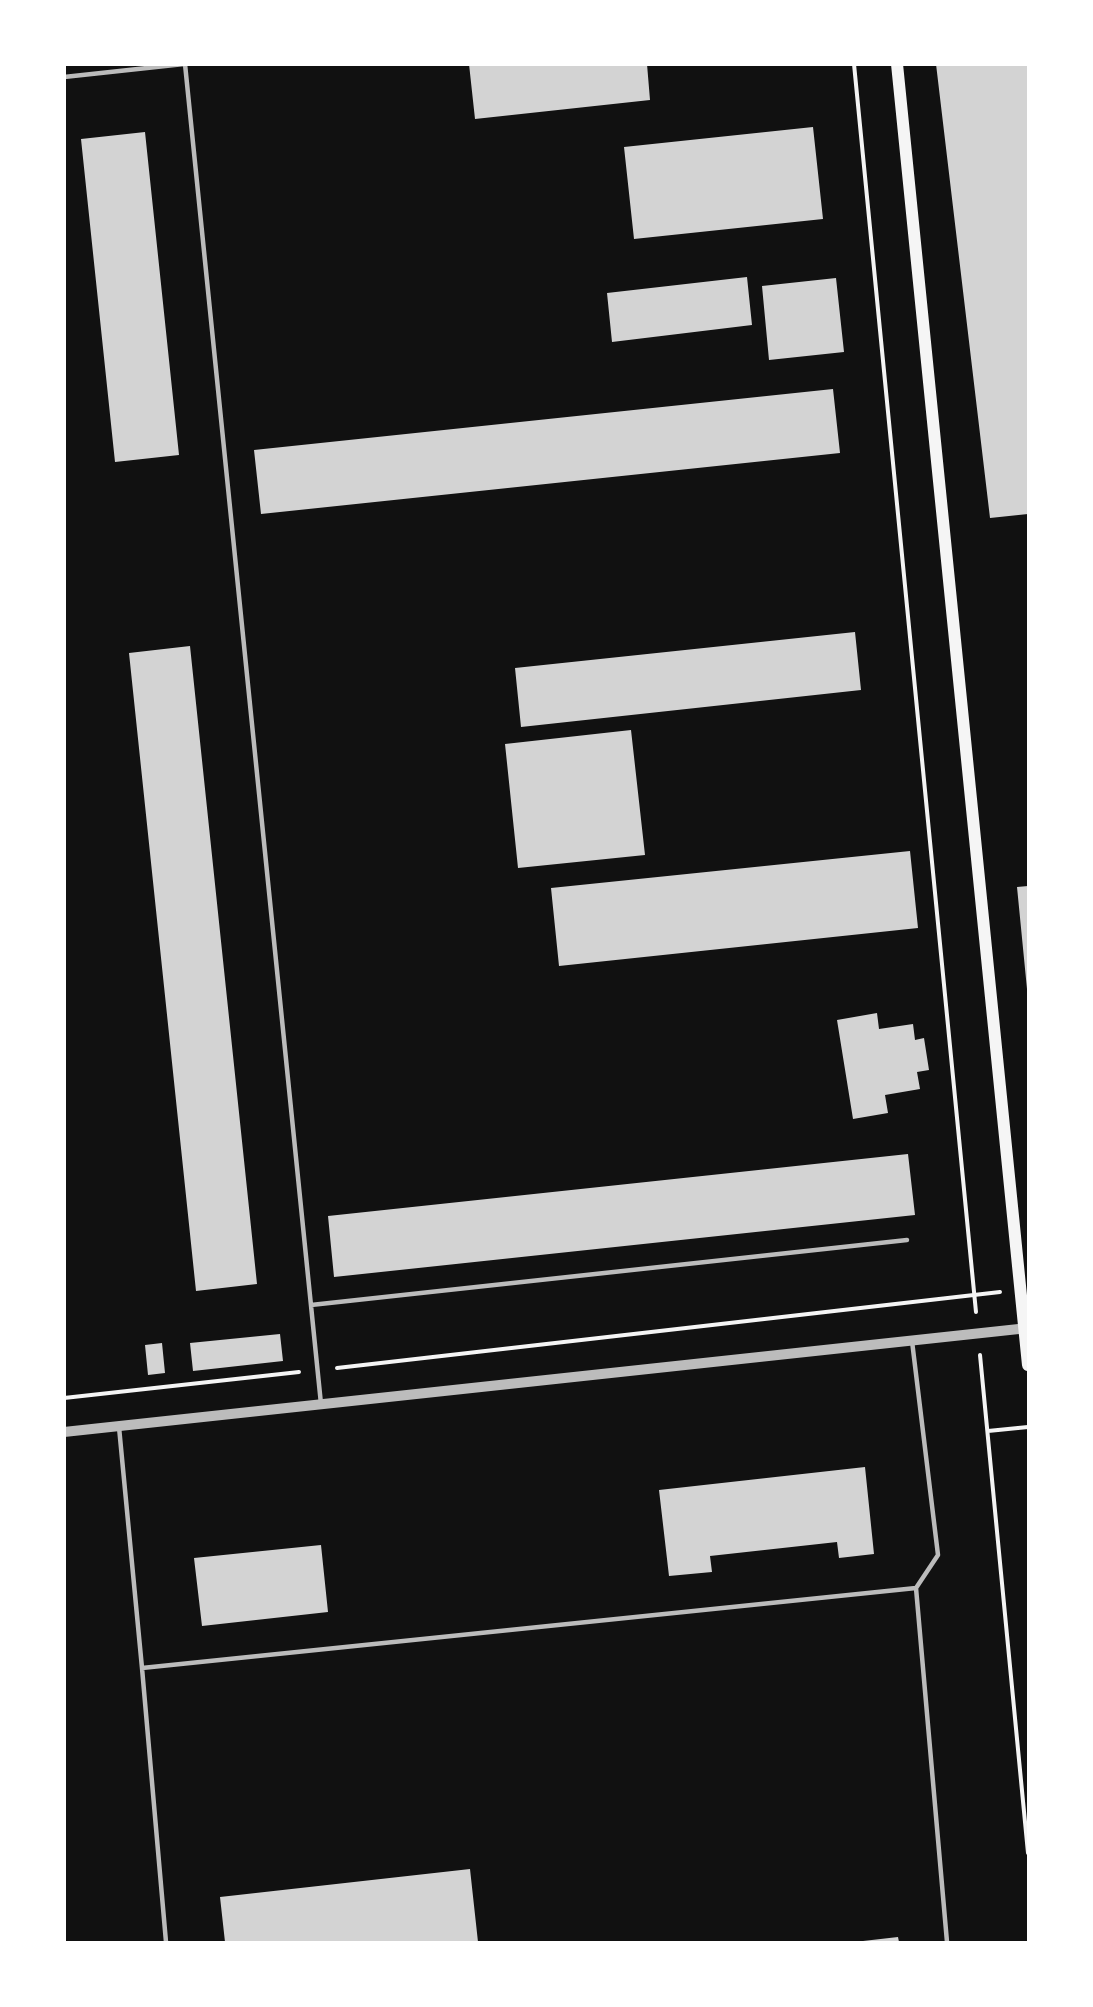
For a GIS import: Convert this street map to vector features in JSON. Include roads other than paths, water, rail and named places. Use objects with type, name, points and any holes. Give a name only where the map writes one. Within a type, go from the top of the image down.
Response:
[{"type":"main road","points":[[897,64],[1029,1365]]},
{"type":"street","points":[[64,1432],[1027,1328]]},
{"type":"lane","points":[[64,77],[185,64],[321,1404]]},
{"type":"lane","points":[[311,1305],[907,1240]]},
{"type":"lane","points":[[912,1341],[938,1556],[916,1588],[947,1942]]},
{"type":"lane","points":[[119,1426],[166,1942]]},
{"type":"lane","points":[[142,1668],[916,1588]]}]
